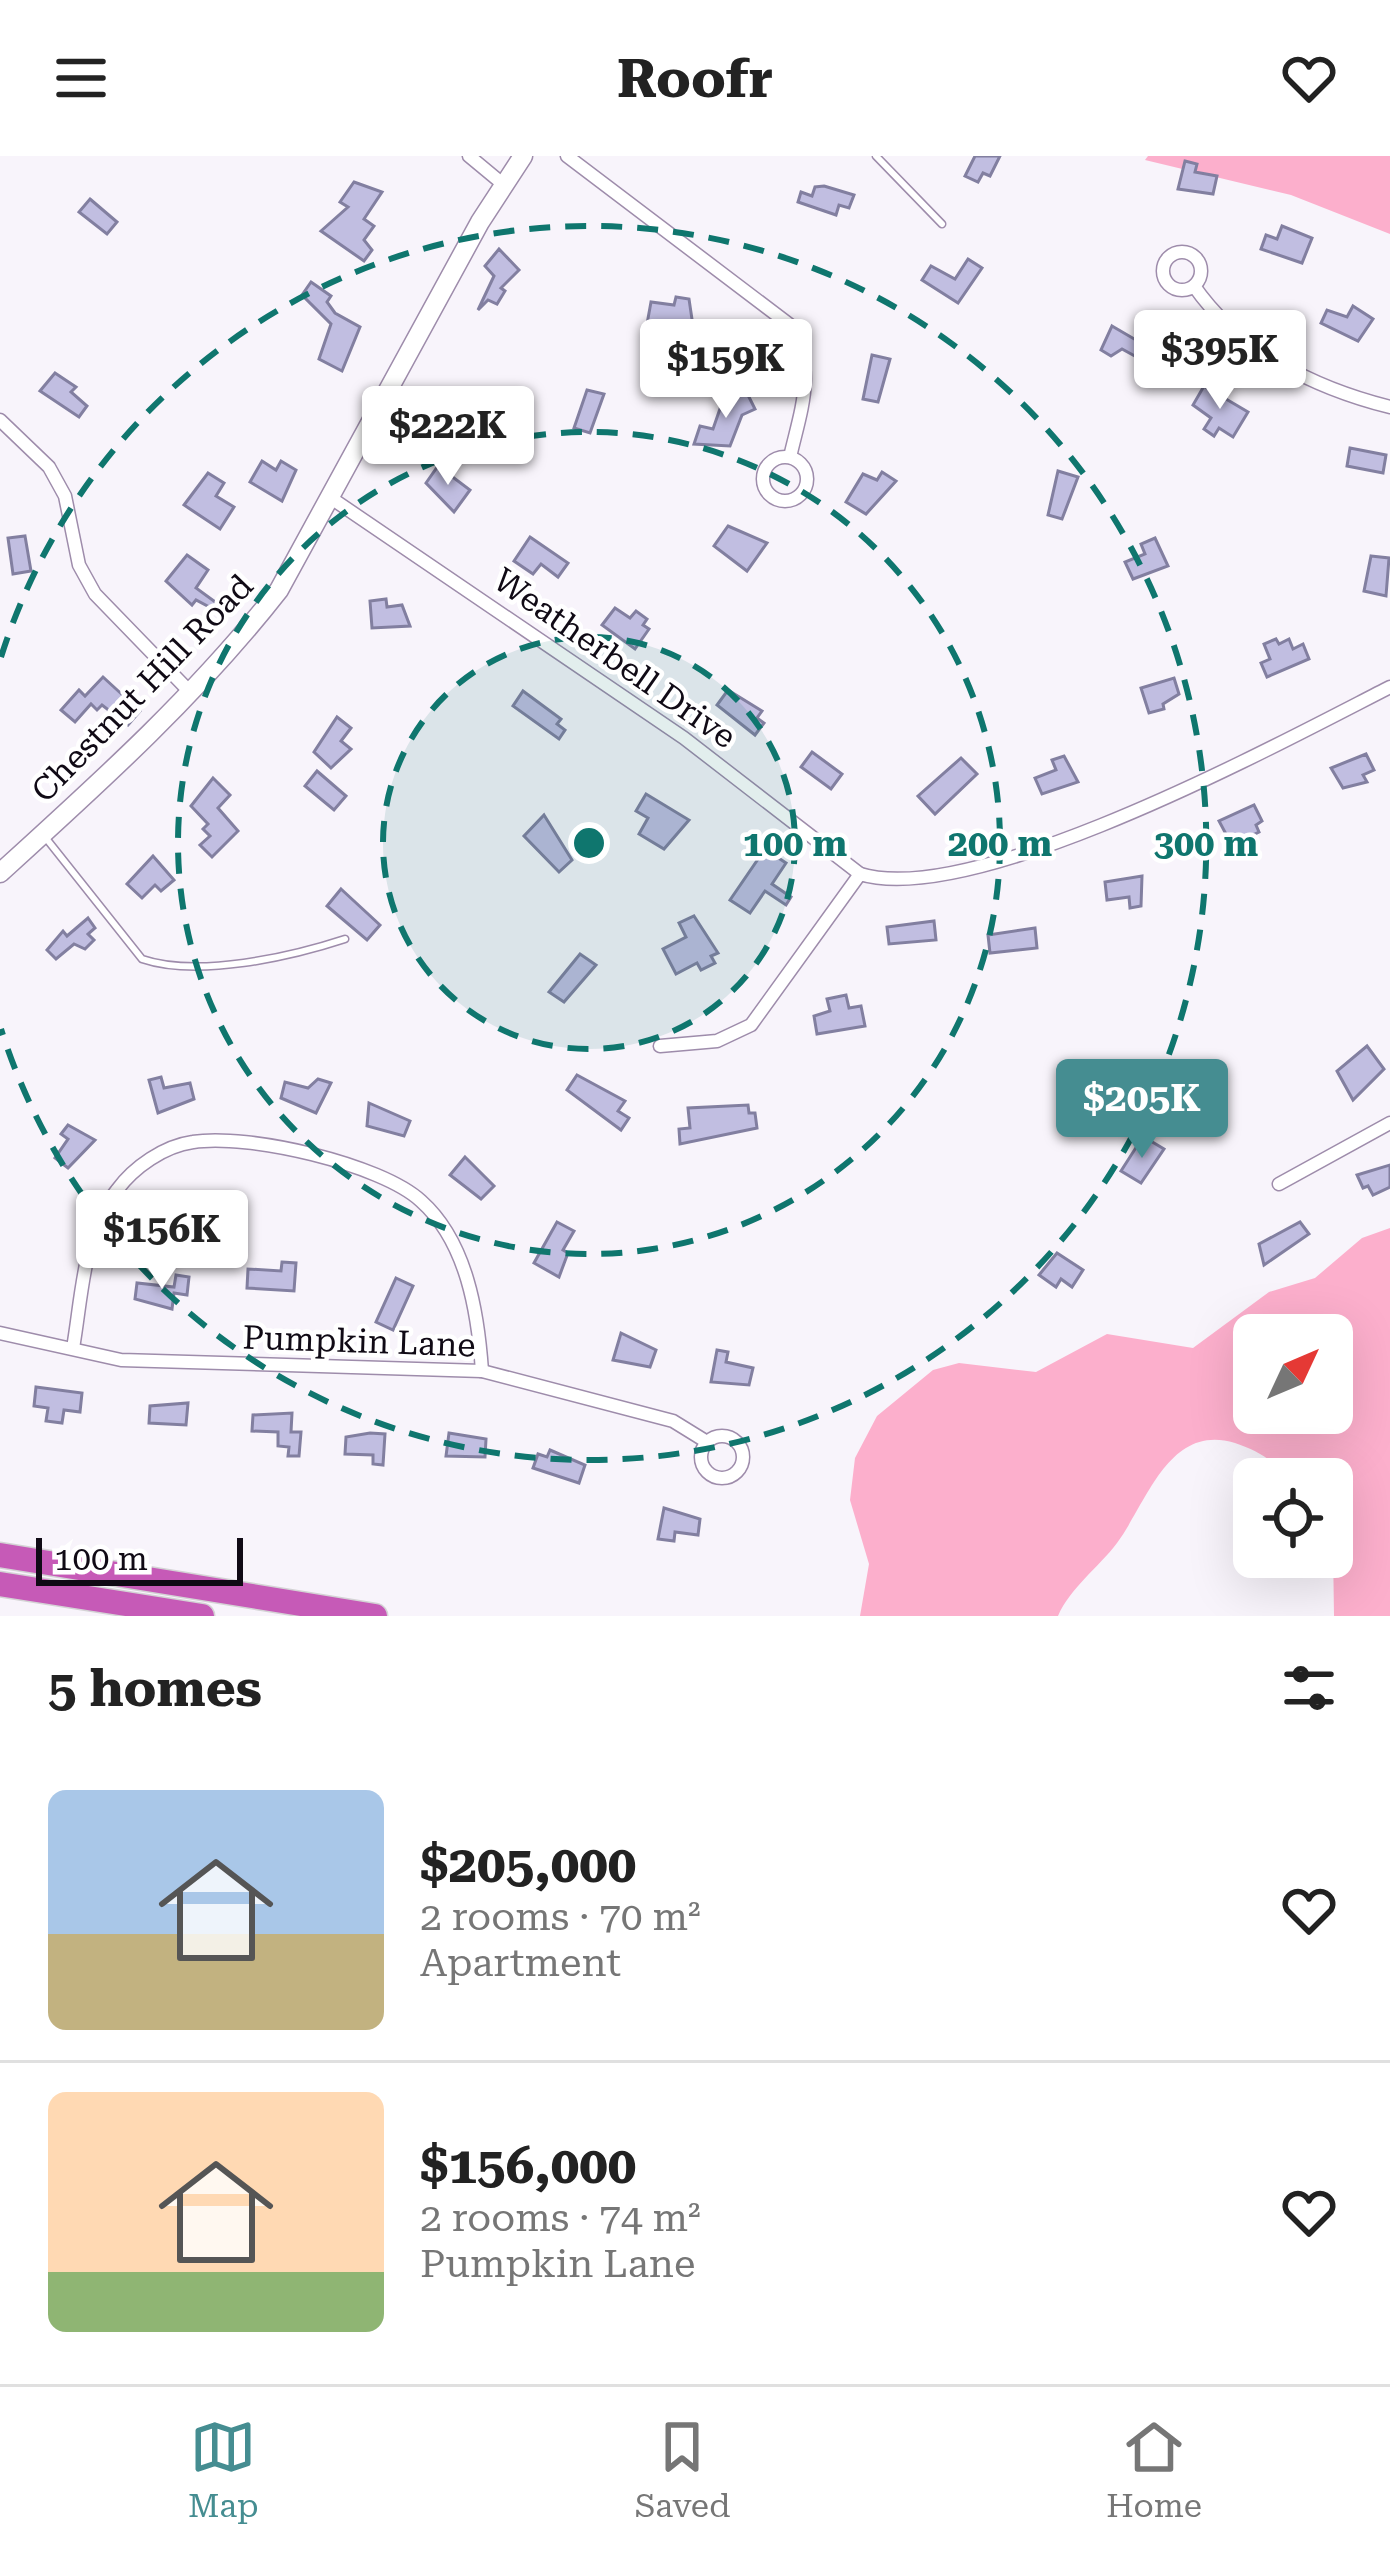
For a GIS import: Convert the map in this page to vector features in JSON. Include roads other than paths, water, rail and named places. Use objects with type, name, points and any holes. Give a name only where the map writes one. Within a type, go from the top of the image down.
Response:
[{"type":"highway","points":[[0,1555],[375,1616]]},
{"type":"highway","points":[[0,1584],[202,1616]]},
{"type":"main road","name":"Chestnut Hill Road","points":[[0,873],[190,692],[279,590],[523,156]]},
{"type":"street","points":[[469,156],[504,185]]},
{"type":"street","points":[[567,156],[790,326],[801,344],[808,378],[790,457]]},
{"type":"street","points":[[1193,286],[1257,351],[1358,399],[1390,407]]},
{"type":"street","points":[[0,420],[49,467],[64,496],[79,565],[95,594],[190,692]]},
{"type":"street","name":"Weatherbell Drive","points":[[331,498],[684,738],[860,874]]},
{"type":"street","points":[[660,1046],[717,1041],[751,1025],[860,874],[876,879],[962,871],[1029,855],[1390,687]]},
{"type":"street","points":[[1280,1184],[1390,1123]]},
{"type":"street","points":[[73,1348],[91,1243],[115,1191],[162,1153],[193,1142],[245,1143],[358,1168],[421,1201],[457,1252],[479,1328],[482,1371]]},
{"type":"street","name":"Pumpkin Lane","points":[[0,1333],[121,1360],[482,1371],[673,1421],[707,1442]]},
{"type":"lane","points":[[876,156],[943,224]]},
{"type":"lane","points":[[43,834],[142,958],[164,966],[286,959],[344,939]]}]
